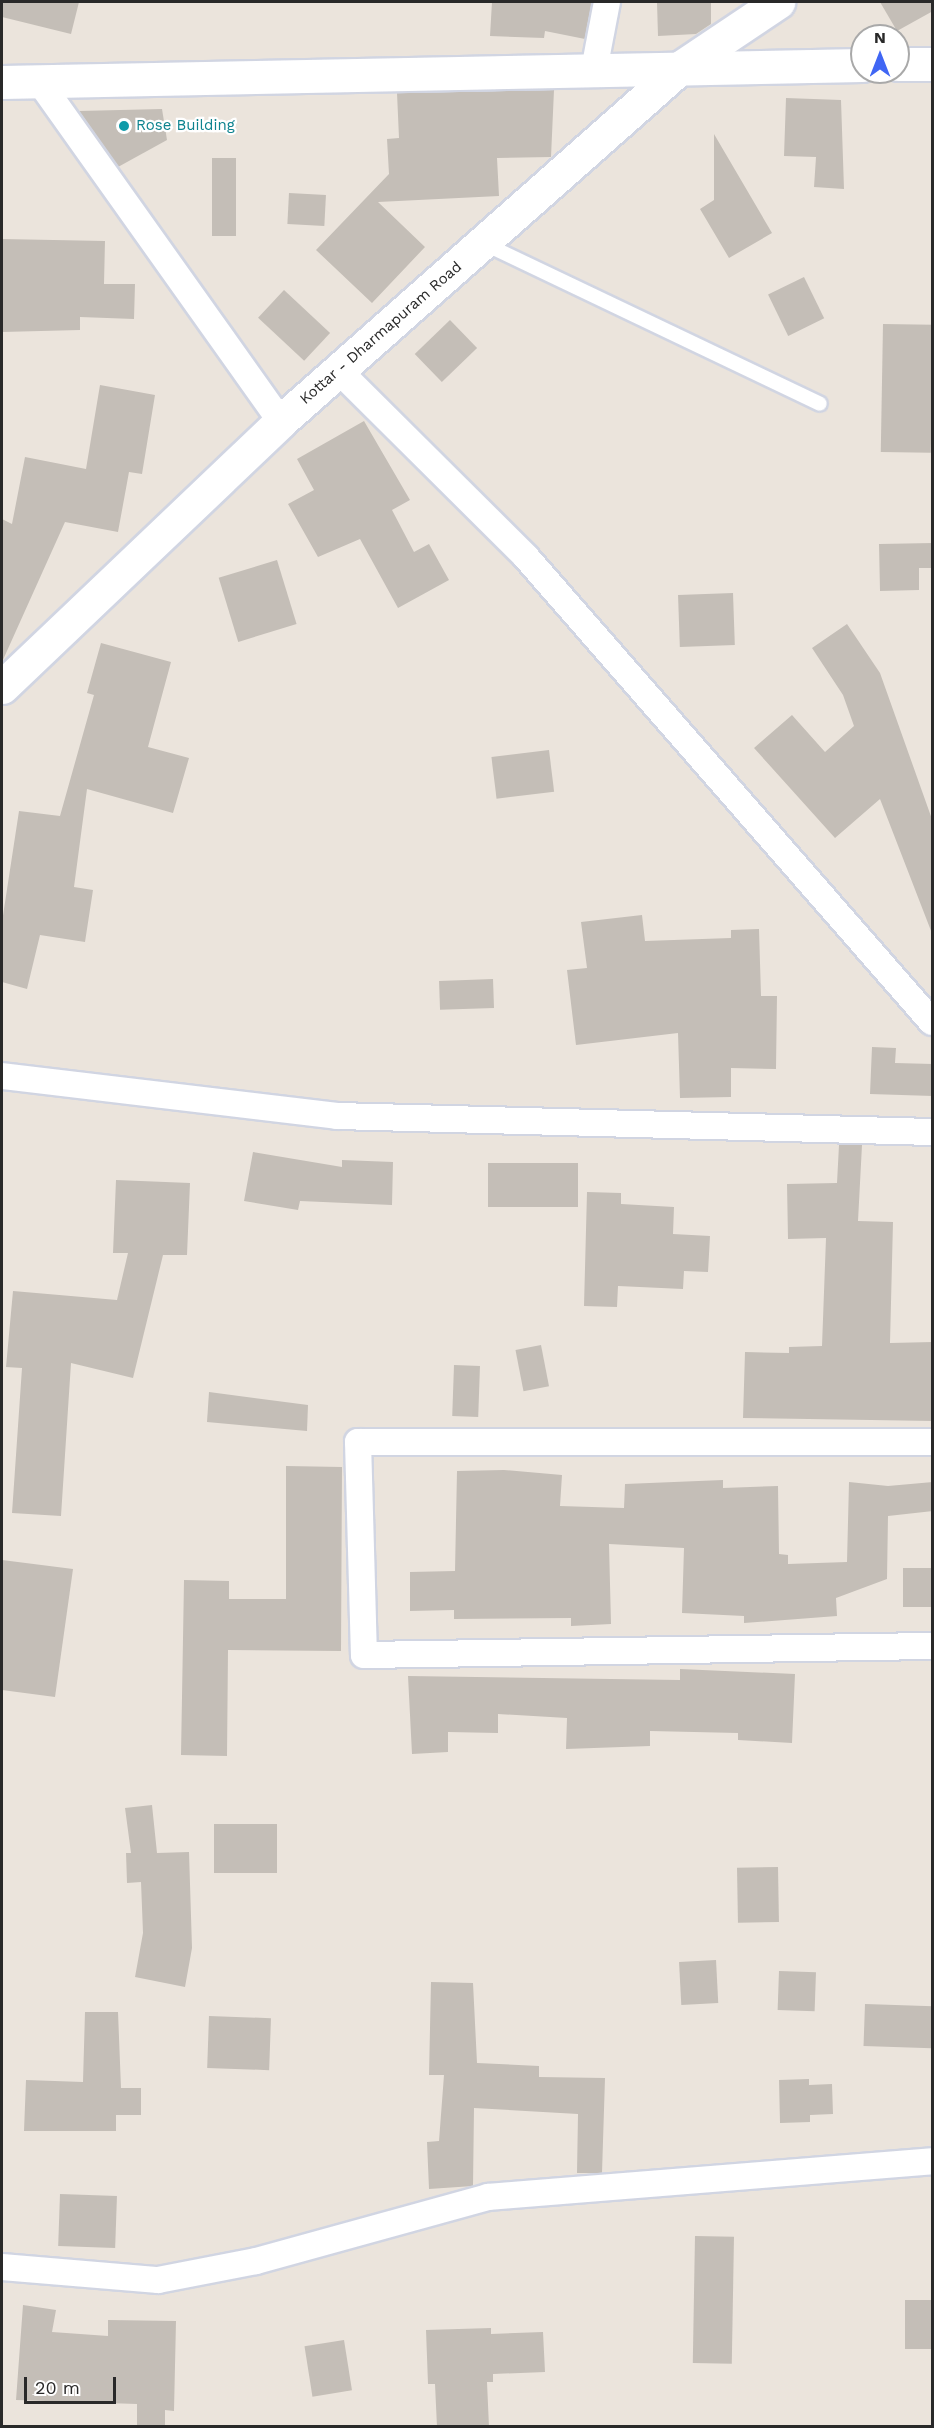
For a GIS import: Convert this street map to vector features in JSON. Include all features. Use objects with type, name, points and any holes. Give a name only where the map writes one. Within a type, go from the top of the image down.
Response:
[{"type":"main road","name":"Kottar - Dharmapuram Road","points":[[2,687],[281,422],[681,68],[778,2]]},
{"type":"main road","points":[[910,64],[933,64]]},
{"type":"main road","points":[[2,82],[850,65]]},
{"type":"street","points":[[594,69],[607,2]]},
{"type":"street","points":[[39,81],[281,422]]},
{"type":"street","points":[[339,371],[526,557],[933,1022]]},
{"type":"street","points":[[2,1076],[337,1116],[933,1132]]},
{"type":"street","points":[[933,1442],[358,1442],[364,1655],[933,1646]]},
{"type":"street","points":[[2,2267],[158,2280],[256,2261],[488,2197],[933,2161]]},
{"type":"lane","points":[[483,243],[820,404]]},
{"type":"building","points":[[2,2],[79,2],[71,34],[2,17]]},
{"type":"building","points":[[492,2],[592,2],[585,39],[545,31],[544,38],[490,36]]},
{"type":"building","points":[[657,2],[711,2],[711,24],[696,34],[658,36]]},
{"type":"building","points":[[880,2],[933,2],[933,11],[910,24],[893,24]]},
{"type":"building","points":[[554,90],[551,157],[497,158],[499,196],[378,202],[425,247],[372,303],[316,250],[389,174],[387,139],[399,138],[397,93]]},
{"type":"building","points":[[786,98],[841,100],[844,189],[814,187],[816,157],[784,156]]},
{"type":"building","name":"Rose Building","points":[[162,109],[167,140],[118,167],[79,111]]},
{"type":"building","points":[[714,134],[772,233],[729,258],[700,209],[714,200]]},
{"type":"building","points":[[212,158],[236,158],[236,236],[212,236]]},
{"type":"building","points":[[289,193],[326,195],[324,226],[287,224]]},
{"type":"building","points":[[2,239],[105,241],[104,284],[135,284],[134,319],[80,317],[80,330],[2,332]]},
{"type":"building","points":[[804,277],[824,318],[788,336],[768,295]]},
{"type":"building","points":[[284,290],[330,333],[304,361],[258,318]]},
{"type":"building","points":[[450,320],[477,348],[442,382],[415,354]]},
{"type":"building","points":[[883,324],[932,325],[931,453],[881,452]]},
{"type":"building","points":[[100,385],[155,395],[142,474],[129,472],[118,532],[65,522],[2,662],[2,519],[12,524],[25,457],[86,469]]},
{"type":"building","points":[[364,421],[410,500],[392,510],[414,552],[429,544],[449,580],[398,608],[360,539],[318,557],[288,504],[314,490],[297,459]]},
{"type":"building","points":[[933,543],[933,568],[919,568],[919,590],[880,591],[879,544]]},
{"type":"building","points":[[277,560],[297,624],[238,642],[219,578]]},
{"type":"building","points":[[733,593],[735,645],[680,647],[678,595]]},
{"type":"building","points":[[847,624],[880,673],[933,822],[933,936],[880,799],[835,838],[754,748],[792,715],[825,752],[854,726],[843,695],[812,648]]},
{"type":"building","points":[[101,643],[171,662],[148,747],[189,758],[173,813],[87,789],[74,887],[93,890],[85,942],[40,935],[27,989],[2,982],[2,922],[19,811],[60,816],[94,695],[87,693]]},
{"type":"building","points":[[549,750],[554,792],[497,799],[491,757]]},
{"type":"building","points":[[642,915],[645,941],[731,938],[731,930],[759,929],[761,996],[777,996],[776,1069],[731,1068],[731,1097],[680,1098],[678,1033],[576,1045],[567,970],[587,968],[581,922]]},
{"type":"building","points":[[493,979],[494,1008],[440,1010],[439,981]]},
{"type":"building","points":[[872,1047],[896,1048],[895,1063],[933,1064],[933,1096],[870,1094]]},
{"type":"building","points":[[839,1145],[862,1145],[858,1221],[893,1222],[890,1343],[933,1342],[933,1421],[743,1418],[745,1352],[789,1353],[789,1347],[822,1346],[826,1238],[788,1239],[787,1184],[837,1183]]},
{"type":"building","points":[[253,1152],[342,1167],[342,1160],[393,1162],[392,1205],[300,1201],[298,1210],[244,1201]]},
{"type":"building","points":[[488,1163],[578,1163],[578,1207],[488,1207]]},
{"type":"building","points":[[116,1180],[190,1183],[187,1255],[163,1255],[133,1378],[71,1363],[61,1516],[12,1513],[22,1368],[6,1367],[13,1291],[117,1300],[128,1253],[113,1253]]},
{"type":"building","points":[[587,1192],[621,1193],[621,1204],[674,1207],[673,1234],[710,1236],[708,1272],[684,1271],[683,1289],[618,1286],[617,1307],[584,1306]]},
{"type":"building","points":[[541,1345],[549,1386],[523,1391],[515,1350]]},
{"type":"building","points":[[454,1365],[480,1366],[478,1417],[452,1416]]},
{"type":"building","points":[[209,1392],[308,1405],[307,1431],[207,1422]]},
{"type":"building","points":[[286,1466],[342,1467],[341,1651],[228,1650],[227,1756],[181,1755],[184,1580],[229,1581],[229,1599],[286,1599]]},
{"type":"building","points":[[504,1470],[562,1475],[560,1506],[624,1508],[625,1484],[723,1480],[723,1488],[778,1486],[779,1554],[788,1555],[788,1564],[847,1562],[849,1482],[888,1486],[933,1482],[933,1511],[888,1516],[887,1579],[836,1598],[837,1616],[744,1623],[744,1616],[682,1613],[684,1548],[609,1544],[611,1624],[571,1626],[571,1618],[454,1619],[454,1610],[410,1611],[410,1572],[455,1571],[457,1471]]},
{"type":"building","points":[[2,1560],[73,1569],[55,1697],[2,1690]]},
{"type":"building","points":[[903,1568],[932,1568],[932,1607],[903,1607]]},
{"type":"building","points":[[680,1669],[795,1674],[792,1743],[738,1740],[738,1733],[650,1731],[650,1746],[566,1749],[567,1718],[498,1714],[498,1733],[448,1732],[448,1752],[412,1754],[408,1676],[680,1680]]},
{"type":"building","points":[[152,1805],[157,1853],[189,1852],[192,1948],[185,1987],[135,1977],[143,1933],[141,1882],[127,1883],[126,1853],[131,1853],[125,1808]]},
{"type":"building","points":[[214,1824],[277,1824],[277,1873],[214,1873]]},
{"type":"building","points":[[778,1867],[779,1922],[738,1923],[737,1868]]},
{"type":"building","points":[[716,1960],[718,2003],[681,2005],[679,1962]]},
{"type":"building","points":[[779,1971],[816,1972],[815,2011],[778,2010]]},
{"type":"building","points":[[431,1982],[473,1983],[477,2063],[539,2066],[539,2077],[605,2078],[602,2173],[577,2173],[578,2114],[474,2108],[473,2186],[429,2189],[427,2142],[439,2141],[444,2075],[429,2075]]},
{"type":"building","points":[[865,2004],[932,2006],[931,2048],[864,2046]]},
{"type":"building","points":[[85,2012],[118,2012],[121,2088],[141,2088],[141,2115],[116,2115],[116,2131],[24,2131],[26,2080],[83,2082]]},
{"type":"building","points":[[209,2016],[271,2018],[269,2070],[207,2068]]},
{"type":"building","points":[[809,2079],[809,2085],[832,2084],[833,2114],[810,2115],[810,2122],[780,2123],[779,2080]]},
{"type":"building","points":[[60,2194],[117,2196],[115,2248],[58,2246]]},
{"type":"building","points":[[695,2236],[734,2237],[732,2364],[693,2363]]},
{"type":"building","points":[[905,2300],[932,2300],[932,2349],[905,2349]]},
{"type":"building","points":[[23,2305],[56,2310],[52,2332],[108,2336],[108,2320],[176,2321],[174,2411],[165,2410],[165,2427],[137,2427],[137,2404],[16,2400]]},
{"type":"building","points":[[491,2328],[491,2334],[543,2332],[545,2372],[493,2374],[493,2382],[487,2382],[489,2427],[437,2427],[435,2384],[428,2384],[426,2330]]},
{"type":"building","points":[[344,2340],[352,2390],[312,2397],[304,2346]]},
{"type":"place","name":"Rose Building","points":[[124,126]]}]
